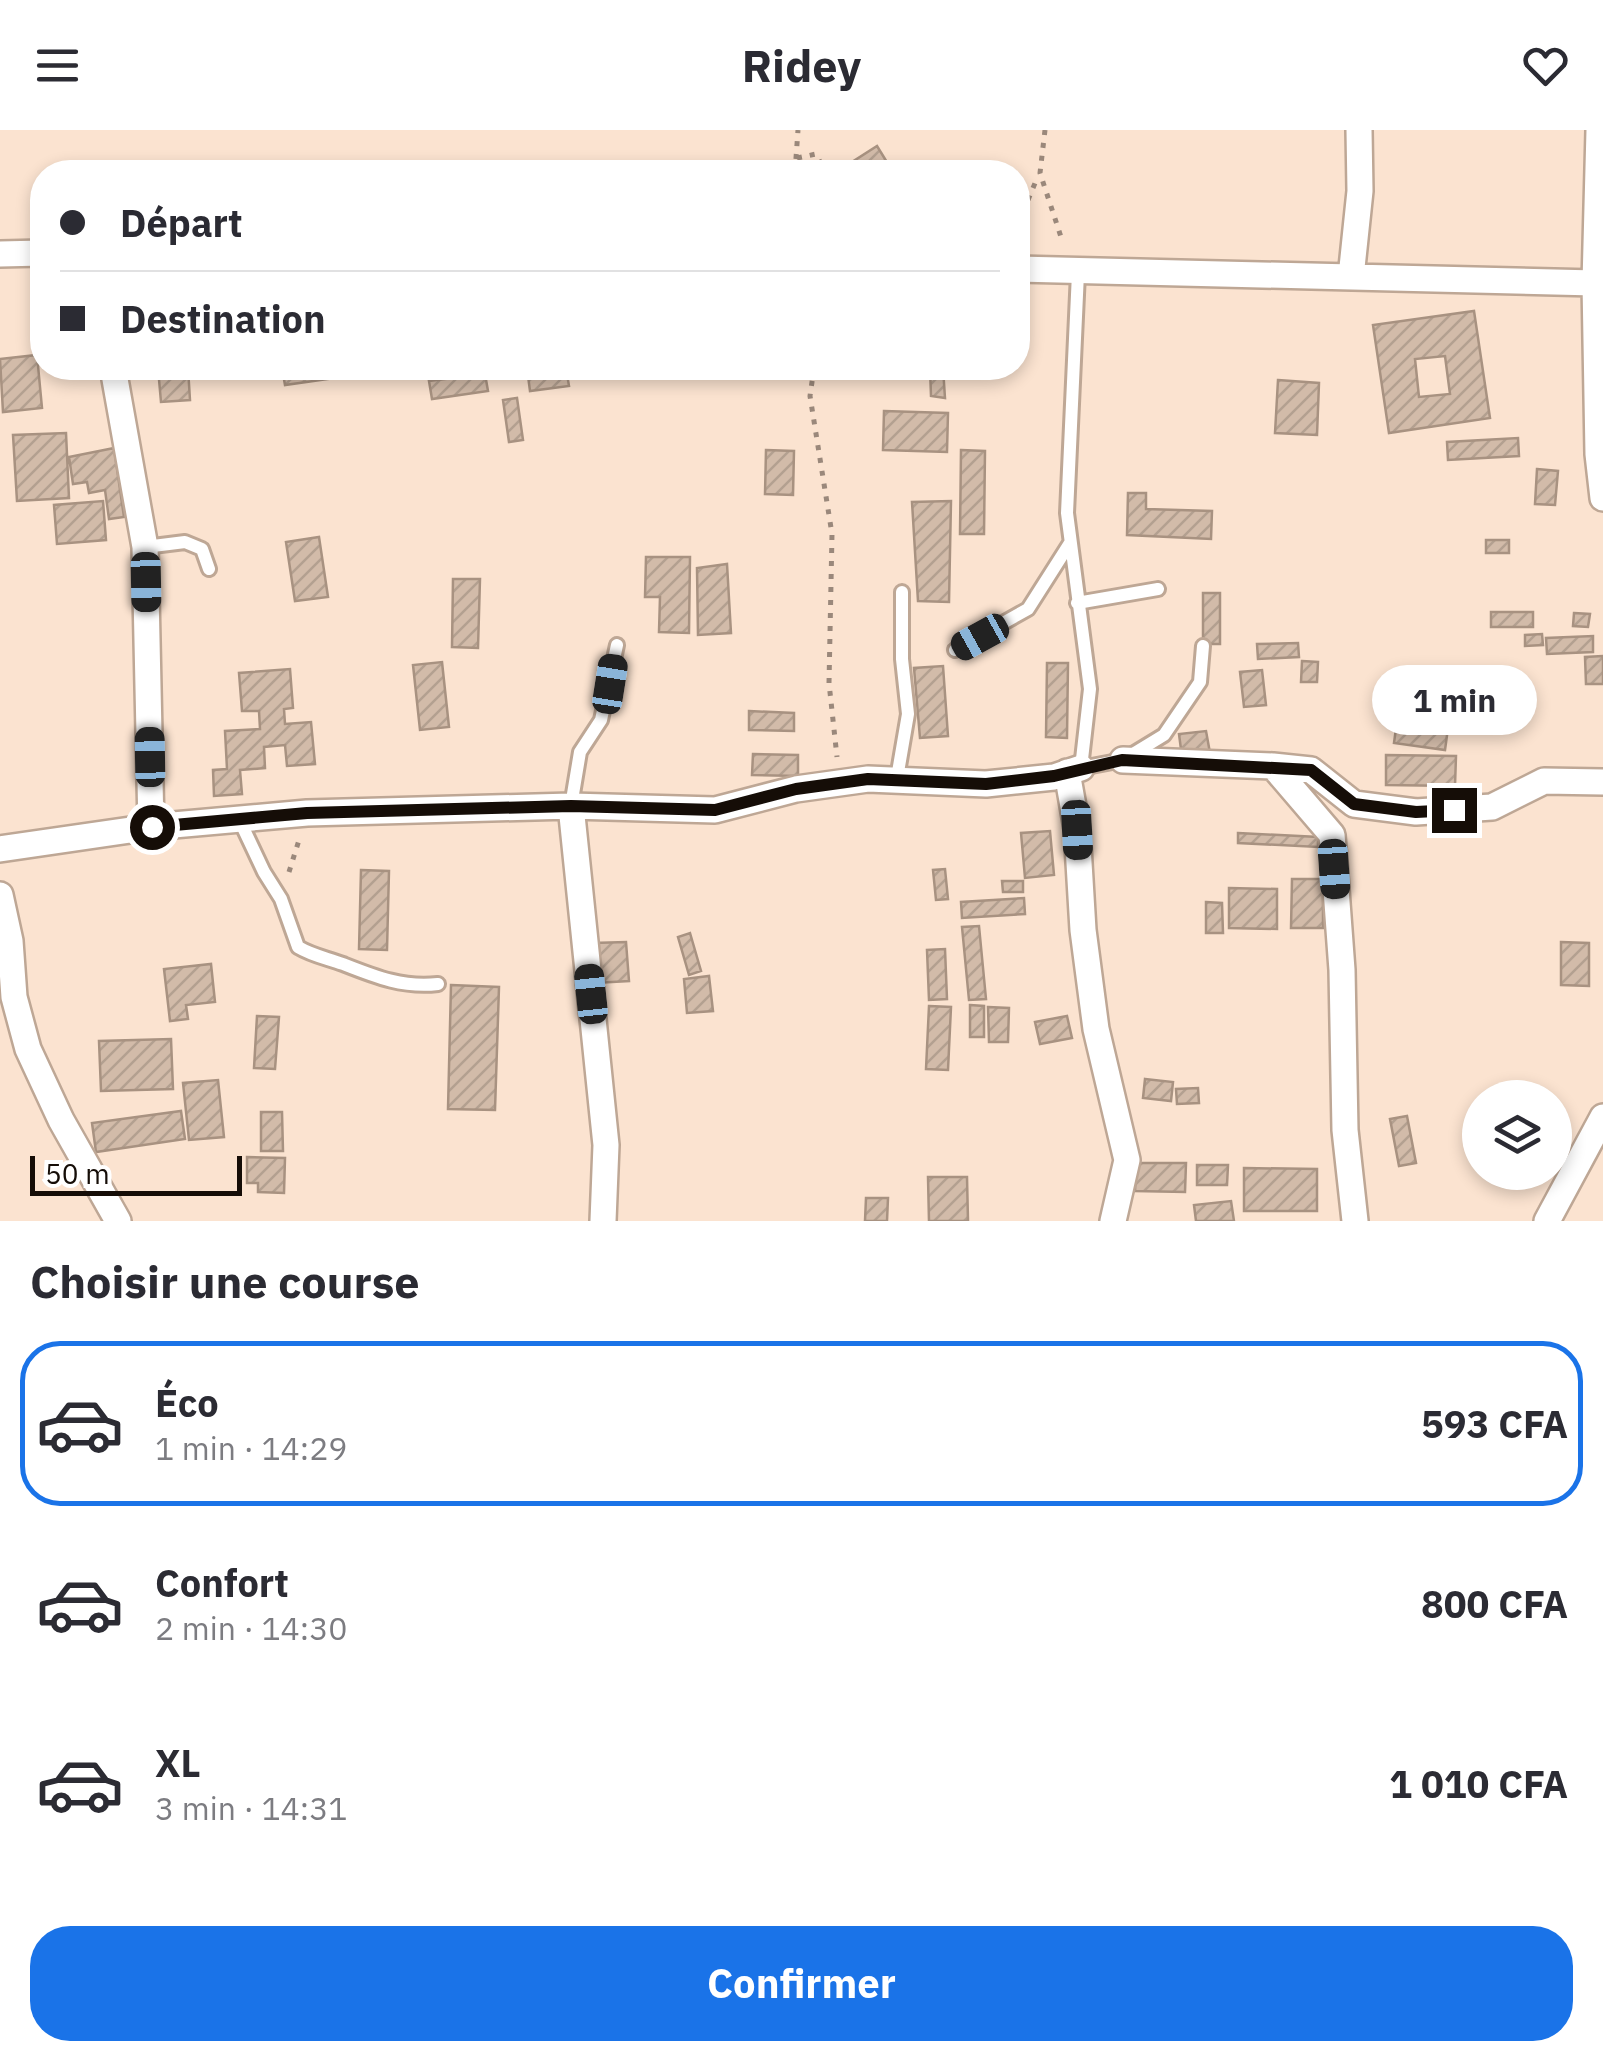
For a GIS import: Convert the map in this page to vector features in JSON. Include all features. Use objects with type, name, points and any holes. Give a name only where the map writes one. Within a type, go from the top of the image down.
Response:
[{"type":"street","points":[[1351,276],[1360,191],[1358,130]]},
{"type":"street","points":[[1599,130],[1598,454],[1603,498]]},
{"type":"street","points":[[0,254],[30,253]]},
{"type":"street","points":[[1030,270],[1599,283]]},
{"type":"street","points":[[116,380],[146,546],[152,827]]},
{"type":"street","points":[[1122,760],[1311,770],[1354,804],[1416,812],[1492,807],[1544,781],[1603,782]]},
{"type":"street","points":[[1273,766],[1332,835],[1342,970],[1345,1130],[1354,1221]]},
{"type":"street","points":[[0,850],[152,827],[307,813],[571,806],[715,810],[796,789],[839,783],[897,778],[986,784],[1074,770],[1084,930],[1096,1028],[1127,1160],[1112,1221]]},
{"type":"street","points":[[571,806],[606,1145],[603,1221]]},
{"type":"street","points":[[0,895],[10,941],[14,997],[28,1048],[61,1120],[118,1221]]},
{"type":"street","points":[[1547,1221],[1603,1117]]},
{"type":"lane","points":[[1078,273],[1067,513],[1090,688],[1074,770],[1122,760],[1164,735],[1200,682],[1203,646]]},
{"type":"lane","points":[[146,546],[185,542],[202,549],[209,569]]},
{"type":"lane","points":[[955,650],[1028,609],[1070,544]]},
{"type":"lane","points":[[1077,604],[1158,589]]},
{"type":"lane","points":[[897,778],[908,714],[902,659],[902,592]]},
{"type":"lane","points":[[571,806],[580,752],[601,720],[617,644]]},
{"type":"lane","points":[[240,819],[281,899],[298,947],[316,958],[387,982],[438,984]]},
{"type":"path","points":[[798,130],[797,158],[816,154],[819,160]]},
{"type":"path","points":[[1030,196],[1040,173],[1046,130]]},
{"type":"path","points":[[1040,173],[1058,232],[1078,273]]},
{"type":"path","points":[[812,380],[810,396],[832,534],[829,682],[839,783]]},
{"type":"path","points":[[281,899],[307,813]]},
{"type":"building","points":[[877,146],[886,160],[855,160]]},
{"type":"building","points":[[1474,311],[1490,418],[1389,433],[1373,325]],"holes":[[[1445,356],[1450,394],[1419,397],[1415,359]]]},
{"type":"building","points":[[30,356],[30,380],[39,380],[42,408],[3,412],[0,359]]},
{"type":"building","points":[[159,380],[189,380],[190,400],[161,402]]},
{"type":"building","points":[[284,380],[321,380],[285,385]]},
{"type":"building","points":[[486,380],[488,391],[432,399],[429,381]]},
{"type":"building","points":[[529,380],[568,380],[569,386],[530,391]]},
{"type":"building","points":[[930,380],[944,380],[945,398],[931,396]]},
{"type":"building","points":[[1278,380],[1319,383],[1317,435],[1275,433]]},
{"type":"building","points":[[517,398],[523,440],[509,442],[503,400]]},
{"type":"building","points":[[884,411],[948,413],[947,452],[883,450]]},
{"type":"building","points":[[66,433],[69,498],[17,501],[13,435]]},
{"type":"building","points":[[1518,438],[1519,456],[1448,460],[1447,442]]},
{"type":"building","points":[[114,448],[124,517],[109,519],[105,490],[89,493],[87,482],[73,484],[69,457]]},
{"type":"building","points":[[766,450],[794,451],[793,495],[765,494]]},
{"type":"building","points":[[961,450],[985,451],[984,534],[960,534]]},
{"type":"building","points":[[1537,469],[1558,471],[1555,505],[1535,504]]},
{"type":"building","points":[[1128,493],[1146,493],[1146,509],[1212,511],[1211,539],[1127,535]]},
{"type":"building","points":[[103,501],[106,540],[57,544],[54,505]]},
{"type":"building","points":[[951,501],[949,602],[918,601],[912,502]]},
{"type":"building","points":[[319,537],[328,597],[295,601],[286,542]]},
{"type":"building","points":[[1486,540],[1509,540],[1509,553],[1486,553]]},
{"type":"building","points":[[646,557],[690,557],[689,633],[659,632],[660,597],[645,597]]},
{"type":"building","points":[[727,564],[731,633],[698,635],[697,568]]},
{"type":"building","points":[[453,579],[480,579],[478,648],[452,647]]},
{"type":"building","points":[[1203,593],[1220,593],[1220,644],[1203,644]]},
{"type":"building","points":[[1491,612],[1533,612],[1533,627],[1491,627]]},
{"type":"building","points":[[1574,613],[1590,614],[1588,627],[1573,626]]},
{"type":"building","points":[[1542,634],[1543,645],[1525,646],[1525,635]]},
{"type":"building","points":[[1593,636],[1593,652],[1547,654],[1546,638]]},
{"type":"building","points":[[1298,643],[1299,657],[1258,659],[1257,644]]},
{"type":"building","points":[[1603,656],[1603,684],[1586,684],[1585,657]]},
{"type":"building","points":[[1302,661],[1318,662],[1317,682],[1301,682]]},
{"type":"building","points":[[442,662],[449,727],[420,730],[413,665]]},
{"type":"building","points":[[1047,663],[1068,663],[1067,738],[1046,737]]},
{"type":"building","points":[[943,666],[948,736],[920,738],[914,668]]},
{"type":"building","points":[[290,669],[293,708],[284,709],[285,724],[311,722],[315,764],[287,766],[285,745],[264,747],[265,768],[240,770],[242,794],[214,796],[213,770],[227,769],[225,731],[260,729],[259,711],[242,711],[239,673]]},
{"type":"building","points":[[1262,670],[1266,705],[1244,707],[1240,672]]},
{"type":"building","points":[[749,711],[794,713],[794,731],[749,730]]},
{"type":"building","points":[[1397,721],[1448,728],[1445,750],[1394,743]]},
{"type":"building","points":[[1206,731],[1210,753],[1182,757],[1179,734]]},
{"type":"building","points":[[753,754],[798,755],[798,776],[752,775]]},
{"type":"building","points":[[1386,755],[1456,756],[1455,786],[1386,785]]},
{"type":"building","points":[[1050,831],[1054,875],[1025,878],[1021,833]]},
{"type":"building","points":[[1238,833],[1318,837],[1318,847],[1238,843]]},
{"type":"building","points":[[945,869],[948,899],[936,900],[933,870]]},
{"type":"building","points":[[361,870],[389,871],[387,950],[359,949]]},
{"type":"building","points":[[1292,879],[1323,879],[1323,928],[1291,928]]},
{"type":"building","points":[[1002,881],[1023,881],[1023,892],[1003,892]]},
{"type":"building","points":[[1229,888],[1277,889],[1277,929],[1229,928]]},
{"type":"building","points":[[1024,898],[1025,914],[962,918],[961,902]]},
{"type":"building","points":[[1206,902],[1222,903],[1223,933],[1206,933]]},
{"type":"building","points":[[979,926],[986,999],[969,1000],[962,927]]},
{"type":"building","points":[[690,933],[701,971],[689,975],[678,937]]},
{"type":"building","points":[[626,942],[629,981],[595,983],[593,943]]},
{"type":"building","points":[[1561,942],[1589,943],[1589,986],[1561,985]]},
{"type":"building","points":[[945,949],[947,999],[929,1000],[927,950]]},
{"type":"building","points":[[211,964],[215,1002],[186,1005],[188,1019],[170,1021],[164,969]]},
{"type":"building","points":[[709,976],[713,1011],[687,1013],[684,979]]},
{"type":"building","points":[[451,985],[499,987],[495,1110],[448,1109]]},
{"type":"building","points":[[970,1005],[984,1006],[984,1037],[970,1037]]},
{"type":"building","points":[[929,1006],[951,1007],[948,1070],[926,1069]]},
{"type":"building","points":[[988,1007],[1009,1008],[1008,1042],[989,1042]]},
{"type":"building","points":[[257,1016],[279,1017],[275,1069],[254,1068]]},
{"type":"building","points":[[1067,1016],[1072,1038],[1040,1044],[1035,1022]]},
{"type":"building","points":[[171,1039],[173,1089],[101,1091],[99,1041]]},
{"type":"building","points":[[1145,1079],[1173,1082],[1171,1101],[1143,1098]]},
{"type":"building","points":[[218,1080],[224,1137],[189,1140],[183,1083]]},
{"type":"building","points":[[1198,1088],[1199,1103],[1177,1104],[1176,1089]]},
{"type":"building","points":[[181,1111],[185,1139],[96,1152],[92,1123]]},
{"type":"building","points":[[261,1112],[282,1112],[283,1151],[261,1151]]},
{"type":"building","points":[[1407,1116],[1416,1163],[1399,1166],[1390,1119]]},
{"type":"building","points":[[247,1157],[285,1158],[284,1193],[258,1192],[258,1183],[247,1183]]},
{"type":"building","points":[[1136,1163],[1186,1163],[1185,1192],[1135,1191]]},
{"type":"building","points":[[1197,1165],[1228,1165],[1227,1185],[1197,1185]]},
{"type":"building","points":[[1244,1168],[1317,1169],[1317,1211],[1244,1211]]},
{"type":"building","points":[[928,1177],[967,1177],[968,1221],[929,1221]]},
{"type":"building","points":[[866,1198],[888,1198],[887,1221],[865,1221]]},
{"type":"building","points":[[1231,1201],[1234,1221],[1196,1221],[1194,1205]]},
{"type":"route","points":[[152,827],[307,813],[571,806],[715,810],[796,789],[868,779],[986,784],[1054,776],[1122,760],[1311,770],[1354,804],[1416,812],[1454,810]]}]
